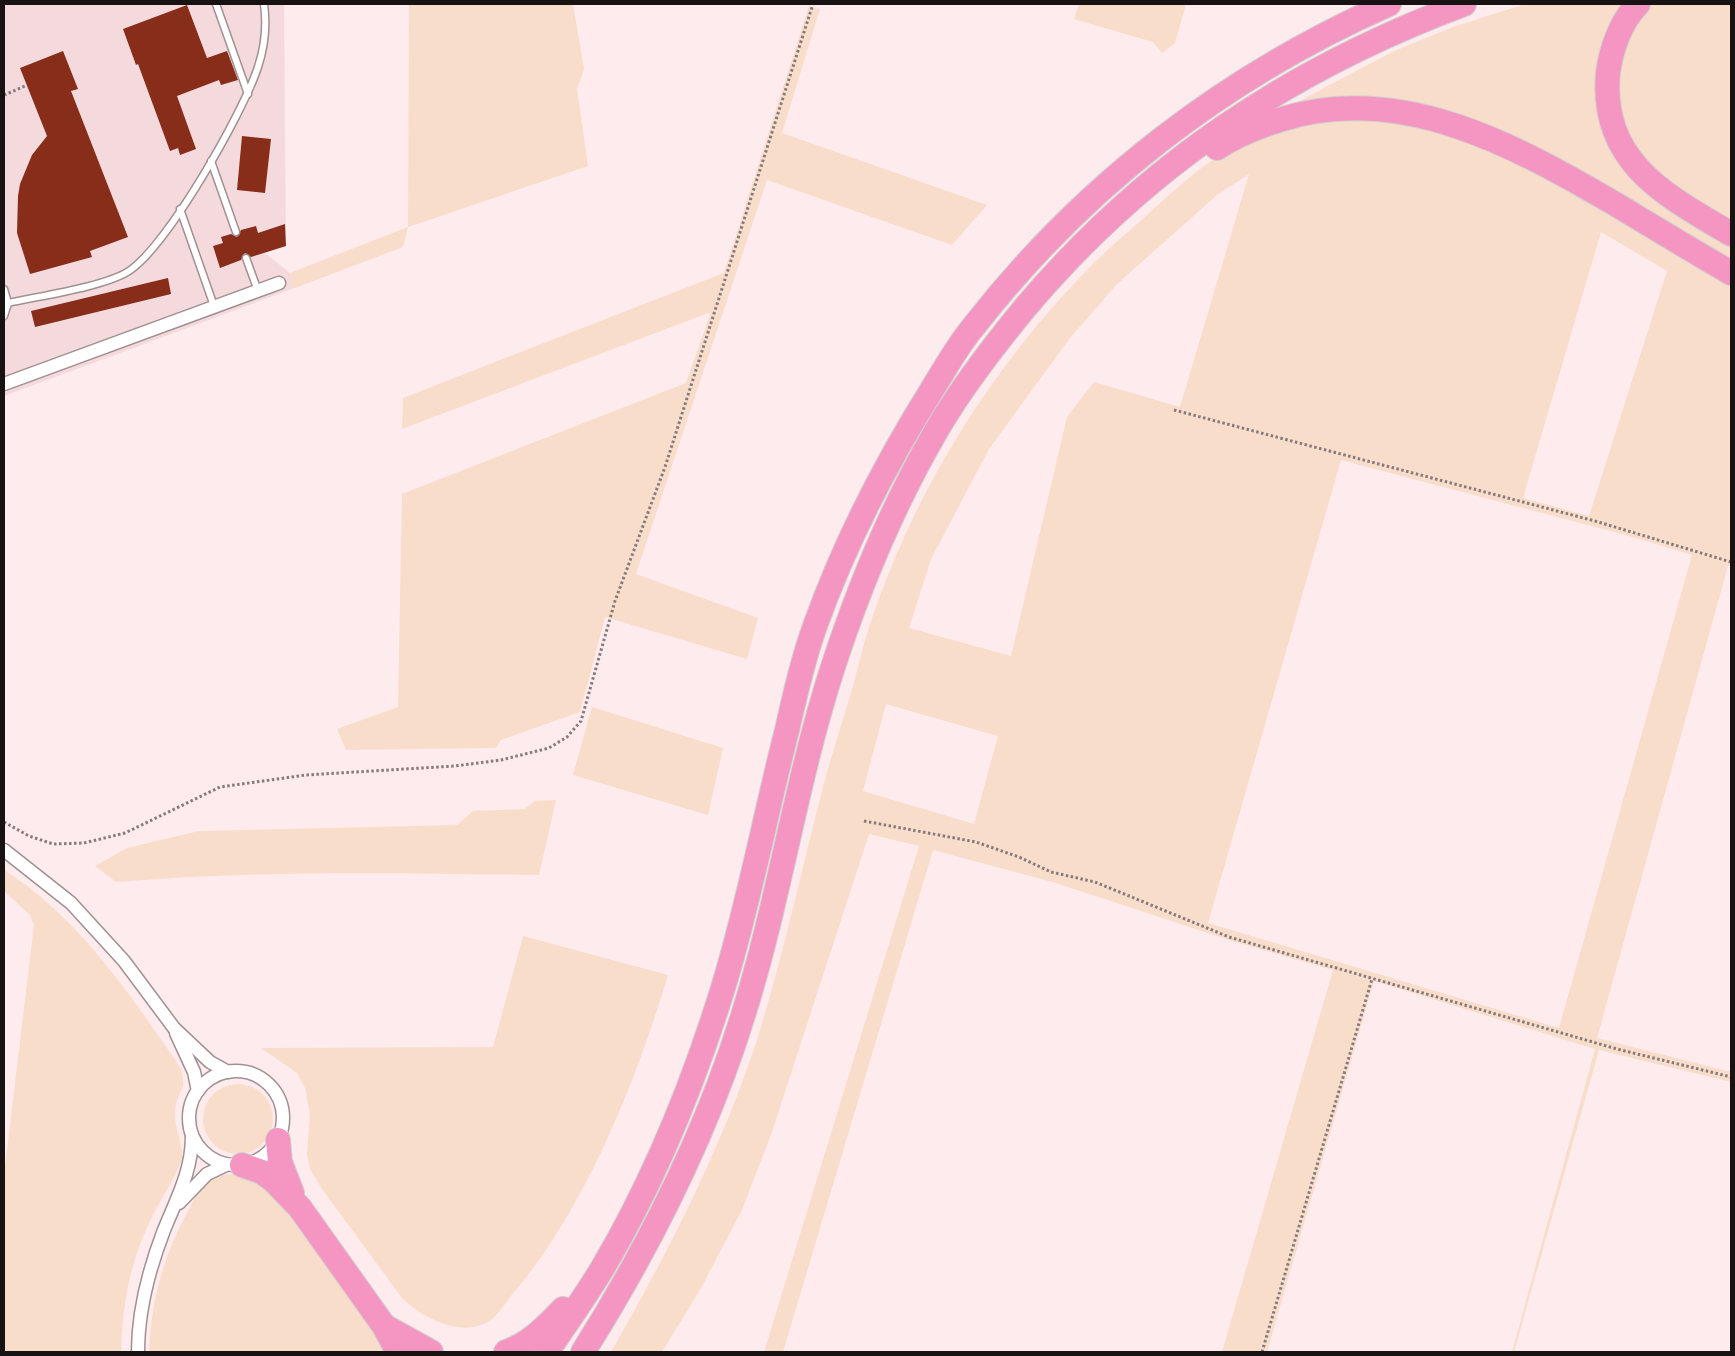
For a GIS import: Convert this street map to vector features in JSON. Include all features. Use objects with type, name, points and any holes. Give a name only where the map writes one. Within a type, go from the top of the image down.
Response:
[{"type":"highway","points":[[1222,95],[1234,75],[1244,64],[1354,4]]},
{"type":"highway","points":[[547,1352],[602,1268],[659,1160],[697,1067],[724,985],[798,684],[815,626],[867,504],[904,434],[972,327],[1035,255],[1078,210],[1117,174],[1178,125],[1222,95],[1334,29],[1389,4]]},
{"type":"highway","points":[[583,1352],[632,1272],[671,1197],[714,1100],[745,1009],[830,677],[876,550],[938,428],[986,357],[1044,286],[1104,222],[1149,182],[1255,105],[1344,55],[1392,32],[1464,4]]},
{"type":"highway","points":[[1638,4],[1622,27],[1609,66],[1608,108],[1614,129],[1623,150],[1655,186],[1673,200],[1731,234]]},
{"type":"highway","points":[[1104,222],[1133,212],[1193,165],[1243,133],[1292,116],[1323,109],[1378,108],[1430,117],[1460,127],[1543,162],[1731,273]]},
{"type":"highway","points":[[278,1140],[278,1153],[282,1172],[300,1208]]},
{"type":"highway","points":[[234,1165],[262,1172],[273,1180],[300,1208],[384,1326],[398,1352]]},
{"type":"highway","points":[[600,1352],[654,1258],[671,1197]]},
{"type":"highway","points":[[506,1352],[527,1342],[543,1330],[602,1268]]},
{"type":"highway","points":[[384,1326],[431,1352]]},
{"type":"street","points":[[4,384],[279,283]]},
{"type":"street","points":[[4,850],[50,885],[90,922],[124,961],[174,1028],[210,1062],[228,1072]]},
{"type":"street","points":[[174,1028],[194,1072],[198,1090]]},
{"type":"street","points":[[138,1352],[142,1305],[152,1264],[176,1206],[192,1154],[192,1133],[189,1118],[198,1090],[207,1082],[228,1072],[244,1072],[257,1076],[270,1085],[278,1097],[283,1111],[283,1126],[278,1140],[263,1157],[207,1174],[176,1206]]},
{"type":"street","points":[[192,1133],[199,1148],[211,1158],[234,1165]]},
{"type":"lane","points":[[216,4],[248,94]]},
{"type":"lane","points":[[8,303],[109,280],[129,271],[148,255],[211,160],[248,94],[265,43],[264,4]]},
{"type":"lane","points":[[211,160],[236,232]]},
{"type":"lane","points":[[180,209],[214,306]]},
{"type":"lane","points":[[246,258],[258,291]]},
{"type":"lane","points":[[4,289],[8,303],[4,316]]},
{"type":"path","points":[[4,822],[29,836],[53,844],[84,843],[125,833],[220,787],[306,775],[455,766],[502,760],[548,748],[567,737],[581,721],[616,601],[665,467],[813,4]]},
{"type":"path","points":[[4,95],[27,85]]},
{"type":"path","points":[[1174,410],[1595,521],[1731,562]]},
{"type":"path","points":[[864,821],[976,842],[1019,857],[1051,872],[1095,882],[1229,937],[1617,1049],[1731,1078]]},
{"type":"path","points":[[1262,1352],[1372,978]]},
{"type":"shaded area","points":[[4,4],[284,4],[286,246],[265,253],[290,273],[292,289],[4,396]]},
{"type":"shaded area","points":[[409,4],[573,4],[584,69],[577,89],[588,166],[408,227]]},
{"type":"shaded area","points":[[1079,4],[1186,4],[1175,43],[1162,53],[1153,42],[1074,19]]},
{"type":"shaded area","points":[[1525,4],[1626,4],[1612,25],[1615,154],[1637,182],[1651,194],[1683,217],[1731,246],[1731,262],[1517,139],[1312,101],[1292,105],[1392,52],[1453,27]]},
{"type":"shaded area","points":[[1651,4],[1731,4],[1731,225],[1675,191],[1635,153],[1616,99],[1624,43],[1637,20]]},
{"type":"shaded area","points":[[809,6],[820,9],[782,133],[987,205],[952,245],[767,180],[636,574],[758,618],[747,659],[605,617],[580,712],[501,740],[496,748],[346,750],[337,729],[398,707],[402,494],[686,383],[711,312],[402,429],[403,398],[724,273]]},
{"type":"shaded area","points":[[1333,117],[1417,123],[1532,166],[1731,283],[1731,566],[1728,566],[1597,1038],[1731,1072],[1731,1082],[1599,1050],[1514,1352],[1512,1352],[1595,1049],[1374,981],[1267,1352],[1222,1352],[1333,970],[1232,941],[1053,882],[933,850],[783,1352],[764,1352],[919,846],[869,834],[772,1132],[742,1210],[701,1288],[662,1352],[611,1352],[653,1277],[692,1200],[743,1081],[775,977],[823,787],[869,627],[894,559],[940,467],[966,422],[1027,338],[1060,299],[1113,245],[1190,177],[1214,159],[1240,144],[1285,129]],"holes":[[[1249,174],[1180,407],[1094,382],[1067,417],[1011,656],[909,628],[931,559],[989,449],[1070,338],[1117,284],[1217,195]],[[1601,232],[1667,271],[1589,516],[1523,498]],[[1341,460],[1626,535],[1692,555],[1559,1028],[1208,923]],[[886,704],[998,736],[974,824],[863,791]]]},
{"type":"shaded area","points":[[408,227],[403,247],[292,289],[290,273]]},
{"type":"shaded area","points":[[592,707],[723,748],[708,815],[573,775]]},
{"type":"shaded area","points":[[556,800],[539,875],[275,874],[116,882],[95,866],[127,848],[199,831],[457,825],[473,811],[525,809],[535,801]]},
{"type":"shaded area","points":[[4,870],[56,910],[79,933],[141,1010],[178,1064],[182,1073],[183,1085],[175,1112],[182,1159],[150,1221],[137,1252],[125,1302],[121,1352],[4,1352],[4,1175],[34,925],[30,915],[4,891]]},
{"type":"shaded area","points":[[523,936],[668,975],[625,1099],[586,1182],[564,1221],[541,1258],[495,1316],[488,1322],[466,1328],[442,1323],[430,1318],[402,1298],[322,1189],[310,1169],[307,1155],[310,1115],[305,1088],[297,1073],[261,1048],[493,1047]]},
{"type":"shaded area","points":[[245,1084],[258,1090],[267,1099],[271,1105],[273,1119],[271,1133],[263,1144],[252,1152],[231,1154],[224,1152],[213,1144],[205,1133],[203,1112],[205,1105],[213,1094],[224,1086]]},
{"type":"shaded area","points":[[231,1174],[245,1175],[275,1194],[388,1352],[149,1352],[152,1315],[160,1280],[171,1246],[202,1187],[211,1179]]},
{"type":"building","points":[[187,5],[207,58],[227,51],[238,80],[221,85],[219,80],[177,96],[196,149],[180,155],[178,148],[170,151],[123,29]]},
{"type":"building","points":[[63,51],[78,89],[71,91],[128,237],[90,251],[92,257],[30,274],[17,233],[18,196],[20,184],[32,155],[47,136],[20,68]]},
{"type":"building","points":[[242,136],[271,139],[265,193],[237,190]]},
{"type":"building","points":[[285,224],[286,246],[251,257],[245,253],[241,260],[220,268],[213,246],[223,243],[221,237],[231,234],[237,237],[241,230],[256,226],[258,233]]},
{"type":"building","points":[[168,278],[171,294],[35,327],[31,311]]}]
